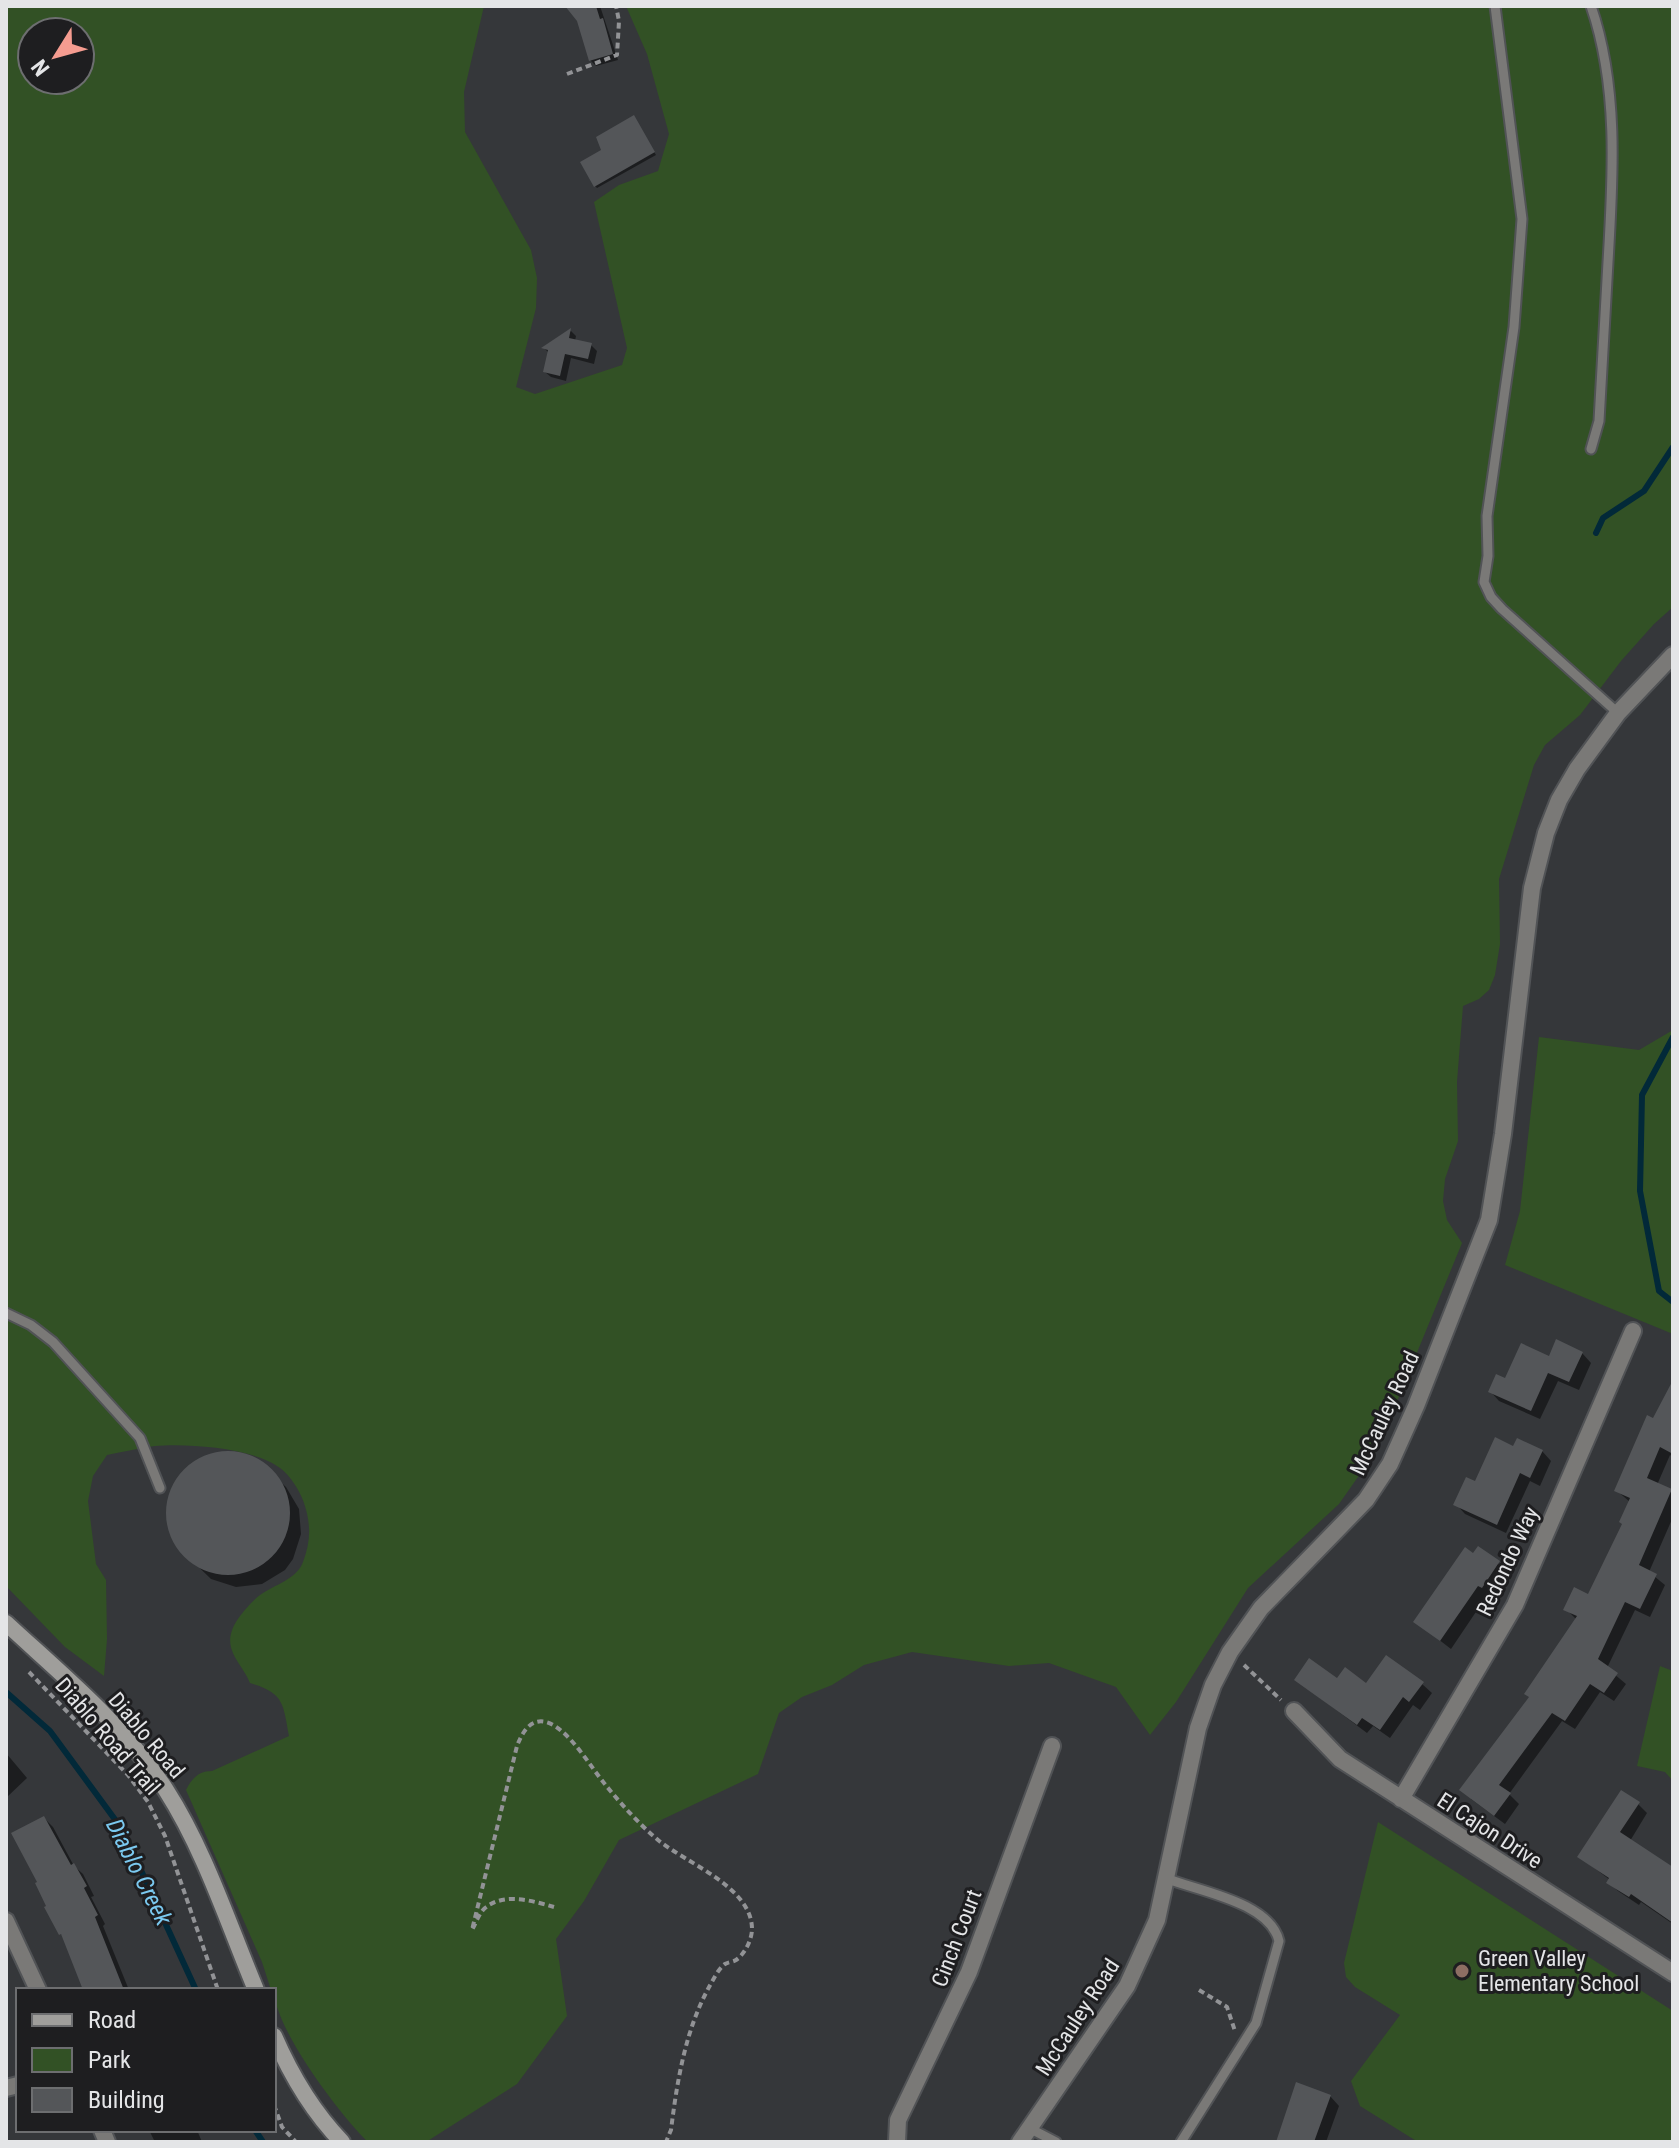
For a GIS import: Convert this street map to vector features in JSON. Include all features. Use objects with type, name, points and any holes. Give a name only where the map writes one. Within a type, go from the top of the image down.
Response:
[{"type":"street","name":"McCauley Road","points":[[1024,2135],[1127,1986],[1157,1920],[1198,1728],[1213,1685],[1230,1652],[1261,1608],[1366,1500],[1390,1464],[1489,1220],[1503,1134],[1532,888],[1546,833],[1559,800],[1577,769],[1618,713],[1673,655]]},
{"type":"street","name":"Redondo Way","points":[[1401,1799],[1515,1605],[1633,1331]]},
{"type":"street","name":"Diablo Road","points":[[6,1623],[129,1743],[167,1791],[201,1857],[255,1988]]},
{"type":"street","name":"El Cajon Drive","points":[[1294,1711],[1340,1759],[1673,1973]]},
{"type":"street","name":"Cinch Court","points":[[897,2142],[898,2120],[969,1972],[1052,1746]]},
{"type":"street","points":[[6,1921],[37,1988]]},
{"type":"street","points":[[276,2040],[295,2081],[327,2127],[342,2142]]},
{"type":"lane","points":[[1495,6],[1522,219],[1514,327],[1487,516],[1488,556],[1484,582],[1491,597],[1502,609],[1618,713]]},
{"type":"lane","points":[[1591,6],[1598,26],[1610,102],[1613,177],[1599,421],[1591,449]]},
{"type":"lane","points":[[6,1313],[31,1325],[53,1342],[140,1438],[160,1488]]},
{"type":"lane","points":[[1165,1878],[1248,1906],[1266,1918],[1276,1930],[1279,1941],[1256,2023],[1181,2142]]},
{"type":"lane","points":[[1024,2135],[1056,2142]]},
{"type":"path","points":[[567,74],[617,55],[619,21],[616,6]]},
{"type":"path","name":"Diablo Road Trail","points":[[20,1662],[128,1775],[148,1802],[165,1836],[217,1988]]},
{"type":"path","points":[[1242,1663],[1274,1693]]},
{"type":"path","points":[[554,1907],[518,1899],[500,1900],[483,1909],[472,1930],[517,1746],[523,1731],[533,1723],[544,1721],[556,1726],[568,1737],[605,1784],[659,1841],[731,1890],[745,1905],[752,1928],[747,1947],[736,1961],[725,1964],[716,1975],[690,2031],[666,2142]]},
{"type":"path","points":[[1199,1990],[1227,2007],[1234,2032],[1256,2023]]},
{"type":"path","points":[[276,2110],[282,2127],[296,2142]]},
{"type":"green space","points":[[6,6],[484,6],[464,92],[465,132],[531,250],[537,278],[536,308],[516,387],[535,394],[622,365],[627,348],[594,202],[619,185],[658,171],[669,134],[647,54],[626,6],[1673,6],[1673,607],[1621,661],[1580,715],[1545,745],[1534,765],[1499,879],[1500,944],[1495,975],[1489,990],[1479,999],[1463,1006],[1457,1082],[1458,1141],[1445,1179],[1443,1201],[1447,1220],[1462,1243],[1377,1450],[1339,1504],[1248,1588],[1176,1702],[1150,1735],[1116,1687],[1049,1663],[1009,1666],[912,1652],[864,1665],[832,1685],[802,1697],[779,1713],[758,1774],[619,1840],[584,1901],[556,1939],[567,2016],[517,2084],[426,2142],[368,2142],[326,2092],[296,2048],[277,2006],[276,1988],[270,1988],[262,1962],[186,1790],[200,1774],[289,1736],[280,1701],[270,1691],[250,1683],[230,1640],[236,1622],[250,1604],[300,1568],[308,1547],[309,1525],[304,1503],[284,1471],[269,1461],[220,1448],[155,1446],[107,1455],[93,1476],[88,1501],[96,1564],[106,1580],[104,1676],[65,1647],[6,1586]]},
{"type":"green space","points":[[1673,1030],[1673,1334],[1505,1265],[1520,1211],[1539,1037],[1639,1050]]},
{"type":"green space","points":[[1660,1666],[1673,1671],[1673,1781],[1665,1772],[1637,1766]]},
{"type":"green space","name":"Green Valley Elementary School","points":[[1378,1822],[1673,2011],[1673,2142],[1418,2142],[1360,2106],[1351,2081],[1400,2015],[1355,1987],[1346,1977],[1344,1963]]},
{"type":"building","points":[[565,6],[596,6],[600,19],[603,18],[613,54],[589,61],[577,21]]},
{"type":"building","points":[[634,115],[655,152],[594,187],[580,162],[601,150],[596,137]]},
{"type":"building","points":[[571,328],[569,338],[592,343],[588,359],[565,354],[560,376],[543,372],[548,350],[541,348]]},
{"type":"building","points":[[1556,1339],[1583,1352],[1569,1382],[1548,1373],[1531,1411],[1488,1392],[1496,1374],[1505,1378],[1521,1343],[1549,1356]]},
{"type":"building","points":[[1673,1380],[1673,1454],[1660,1447],[1647,1478],[1672,1489],[1639,1565],[1657,1574],[1640,1609],[1625,1602],[1598,1659],[1618,1673],[1604,1693],[1590,1684],[1565,1721],[1552,1713],[1499,1785],[1511,1793],[1494,1816],[1459,1790],[1529,1697],[1524,1694],[1577,1616],[1563,1610],[1574,1587],[1588,1594],[1622,1524],[1619,1522],[1630,1498],[1614,1491],[1647,1415],[1653,1418]]},
{"type":"building","points":[[1495,1437],[1513,1446],[1517,1438],[1543,1450],[1530,1478],[1520,1473],[1497,1525],[1453,1505],[1466,1477],[1475,1481]]},
{"type":"building","points":[[228,1451],[252,1456],[272,1469],[285,1489],[290,1513],[285,1537],[272,1557],[252,1570],[228,1575],[204,1570],[184,1557],[171,1537],[166,1513],[171,1489],[184,1469],[204,1456]]},
{"type":"building","points":[[1478,1546],[1500,1561],[1482,1588],[1478,1586],[1440,1641],[1413,1622],[1465,1547],[1473,1553]]},
{"type":"building","points":[[1386,1655],[1424,1682],[1409,1702],[1403,1697],[1380,1730],[1362,1718],[1357,1725],[1294,1680],[1309,1658],[1337,1678],[1345,1667],[1366,1683]]},
{"type":"building","points":[[1621,1790],[1640,1802],[1620,1832],[1673,1867],[1673,1923],[1631,1894],[1629,1897],[1606,1883],[1609,1878],[1577,1857]]},
{"type":"building","points":[[44,1816],[71,1865],[74,1863],[87,1886],[84,1888],[98,1915],[95,1917],[123,1988],[82,1988],[61,1934],[44,1907],[37,1882],[11,1833]]},
{"type":"building","points":[[1296,2082],[1331,2095],[1314,2142],[1276,2142]]},
{"type":"waterway","points":[[1596,533],[1603,518],[1644,491],[1673,447]]},
{"type":"waterway","points":[[1673,1037],[1642,1095],[1640,1191],[1659,1291],[1673,1302]]},
{"type":"waterway","name":"Diablo Creek","points":[[6,1692],[50,1731],[122,1829],[195,1988]]},
{"type":"waterway","name":"Diablo Creek","points":[[256,2132],[263,2142]]},
{"type":"place","name":"Green Valley Elementary School","points":[[1462,1971]]}]
